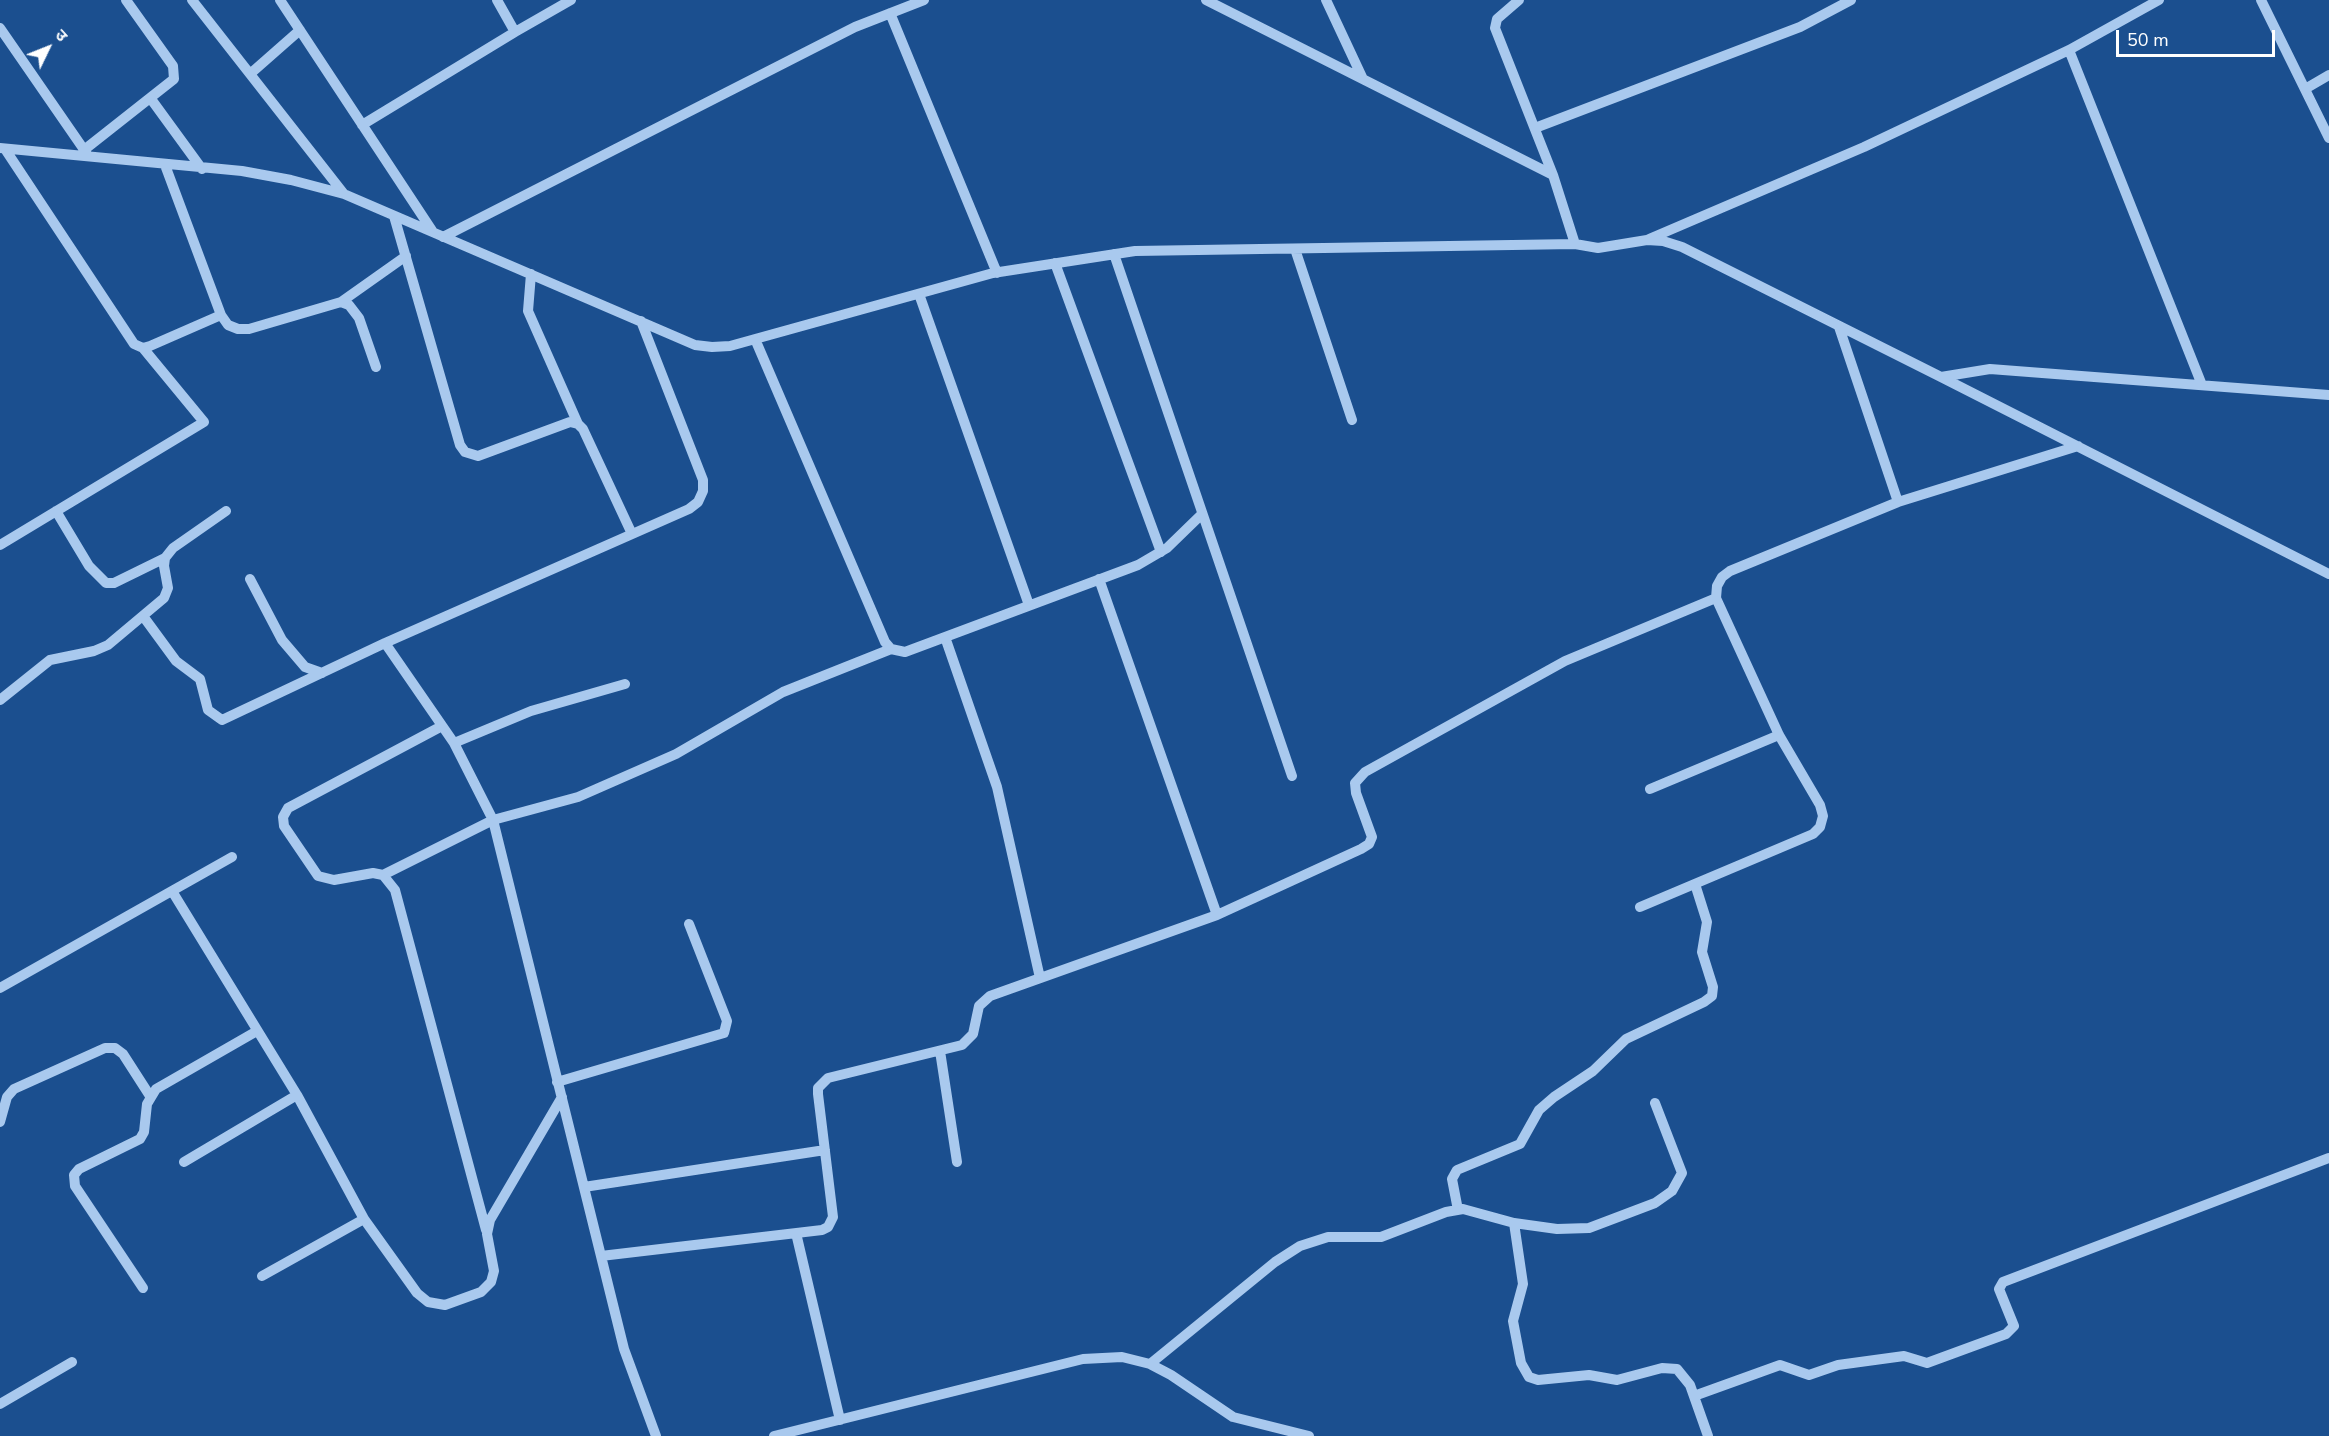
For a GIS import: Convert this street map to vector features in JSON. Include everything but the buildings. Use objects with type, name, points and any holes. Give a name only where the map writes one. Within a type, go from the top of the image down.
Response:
[{"type":"street","points":[[87,154],[150,99],[170,85],[175,73],[126,0]]},
{"type":"street","points":[[192,0],[344,194]]},
{"type":"street","points":[[280,0],[438,235]]},
{"type":"street","points":[[497,0],[516,32]]},
{"type":"street","points":[[362,125],[571,0]]},
{"type":"street","points":[[438,235],[855,27],[924,0]]},
{"type":"street","points":[[1206,0],[1553,175]]},
{"type":"street","points":[[1326,0],[1363,79]]},
{"type":"street","points":[[1520,0],[1497,19],[1495,28],[1553,175],[1575,244]]},
{"type":"street","points":[[1535,128],[1800,27],[1851,0]]},
{"type":"street","points":[[3,149],[87,154],[165,165],[242,171],[291,180],[344,194],[695,345],[730,346],[997,273],[1114,254],[1156,250],[1575,244],[1598,248],[1647,240],[1864,147],[2069,50],[2159,0]]},
{"type":"street","points":[[2261,0],[2329,138]]},
{"type":"street","points":[[890,13],[997,273]]},
{"type":"street","points":[[0,28],[87,154]]},
{"type":"street","points":[[250,74],[300,30]]},
{"type":"street","points":[[2069,50],[2202,385]]},
{"type":"street","points":[[2304,89],[2329,75]]},
{"type":"street","points":[[150,99],[202,169]]},
{"type":"street","points":[[0,545],[204,422],[143,348],[128,338],[3,149]]},
{"type":"street","points":[[165,165],[221,315],[228,324],[237,329],[249,329],[341,302],[406,256]]},
{"type":"street","points":[[394,216],[460,446],[465,452],[478,456],[570,422],[578,424]]},
{"type":"street","points":[[1647,240],[1682,247],[2329,574]]},
{"type":"street","points":[[1295,249],[1352,420]]},
{"type":"street","points":[[1114,254],[1292,776]]},
{"type":"street","points":[[1055,262],[1161,552]]},
{"type":"street","points":[[531,274],[528,310],[578,424],[583,429],[632,534]]},
{"type":"street","points":[[919,294],[1029,605]]},
{"type":"street","points":[[341,302],[349,305],[359,318],[376,367]]},
{"type":"street","points":[[143,348],[221,315]]},
{"type":"street","points":[[143,616],[176,661],[200,679],[208,710],[222,720],[385,643],[689,509],[698,502],[703,491],[703,480],[641,321]]},
{"type":"street","points":[[1839,327],[1898,502]]},
{"type":"street","points":[[755,339],[885,642],[891,649]]},
{"type":"street","points":[[1941,377],[1990,369],[2329,395]]},
{"type":"street","points":[[1640,907],[1813,834],[1820,827],[1823,816],[1820,806],[1779,735],[1716,598],[1717,586],[1722,577],[1730,571],[1898,502],[2078,446]]},
{"type":"street","points":[[56,511],[89,566],[106,583],[114,583],[165,558],[173,548],[226,511]]},
{"type":"street","points":[[442,726],[288,808],[283,817],[284,826],[318,876],[334,880],[373,873],[383,875],[493,820],[578,797],[676,754],[783,692],[891,649],[905,652],[1138,565],[1161,552],[1202,514]]},
{"type":"street","points":[[0,700],[40,665],[50,660],[94,651],[108,645],[164,598],[168,588],[165,558]]},
{"type":"street","points":[[250,579],[282,640],[305,667],[322,673]]},
{"type":"street","points":[[1099,579],[1217,915]]},
{"type":"street","points":[[601,1256],[822,1230],[831,1223],[833,1217],[818,1094],[822,1082],[828,1078],[962,1045],[968,1041],[983,1000],[1217,915],[1369,844],[1372,837],[1370,828],[1356,793],[1355,783],[1365,772],[1565,661],[1716,598]]},
{"type":"street","points":[[945,637],[997,787],[1040,978]]},
{"type":"street","points":[[385,643],[454,743],[493,820],[627,1360],[656,1436]]},
{"type":"street","points":[[454,743],[531,711],[625,684]]},
{"type":"street","points":[[1650,789],[1779,735]]},
{"type":"street","points":[[0,987],[232,857]]},
{"type":"street","points":[[172,891],[297,1095],[364,1219],[417,1293],[428,1302],[445,1305],[481,1292],[491,1282],[494,1271],[488,1234],[395,890],[383,875]]},
{"type":"street","points":[[1458,1210],[1452,1179],[1457,1170],[1520,1144],[1539,1110],[1593,1071],[1626,1039],[1712,996],[1713,987],[1702,952],[1707,922],[1695,884]]},
{"type":"street","points":[[557,1082],[724,1033],[727,1021],[689,924]]},
{"type":"street","points":[[143,1288],[72,1180],[79,1169],[140,1138],[144,1132],[150,1096],[156,1089],[257,1031]]},
{"type":"street","points":[[0,1122],[7,1097],[14,1089],[105,1048],[115,1048],[123,1054],[150,1096]]},
{"type":"street","points":[[940,1051],[957,1162]]},
{"type":"street","points":[[184,1162],[297,1095]]},
{"type":"street","points":[[488,1234],[490,1220],[562,1097]]},
{"type":"street","points":[[1150,1364],[1275,1262],[1300,1246],[1328,1236],[1381,1237],[1446,1212],[1458,1210],[1480,1213],[1514,1223],[1557,1229],[1589,1228],[1655,1203],[1672,1191],[1682,1173],[1655,1103]]},
{"type":"street","points":[[584,1186],[825,1150]]},
{"type":"street","points":[[1694,1396],[1780,1365],[1809,1376],[1838,1365],[1904,1356],[1927,1363],[2006,1334],[2014,1326],[1999,1289],[2003,1282],[2329,1158]]},
{"type":"street","points":[[262,1276],[364,1219]]},
{"type":"street","points":[[1514,1223],[1523,1284],[1513,1321],[1521,1363],[1529,1377],[1538,1380],[1589,1375],[1617,1380],[1662,1368],[1677,1369],[1684,1376],[1694,1396],[1708,1436]]},
{"type":"street","points":[[796,1233],[840,1420]]},
{"type":"street","points":[[774,1436],[1083,1359],[1122,1357],[1150,1364],[1171,1375],[1233,1417],[1309,1436]]},
{"type":"street","points":[[0,1404],[72,1362]]}]
